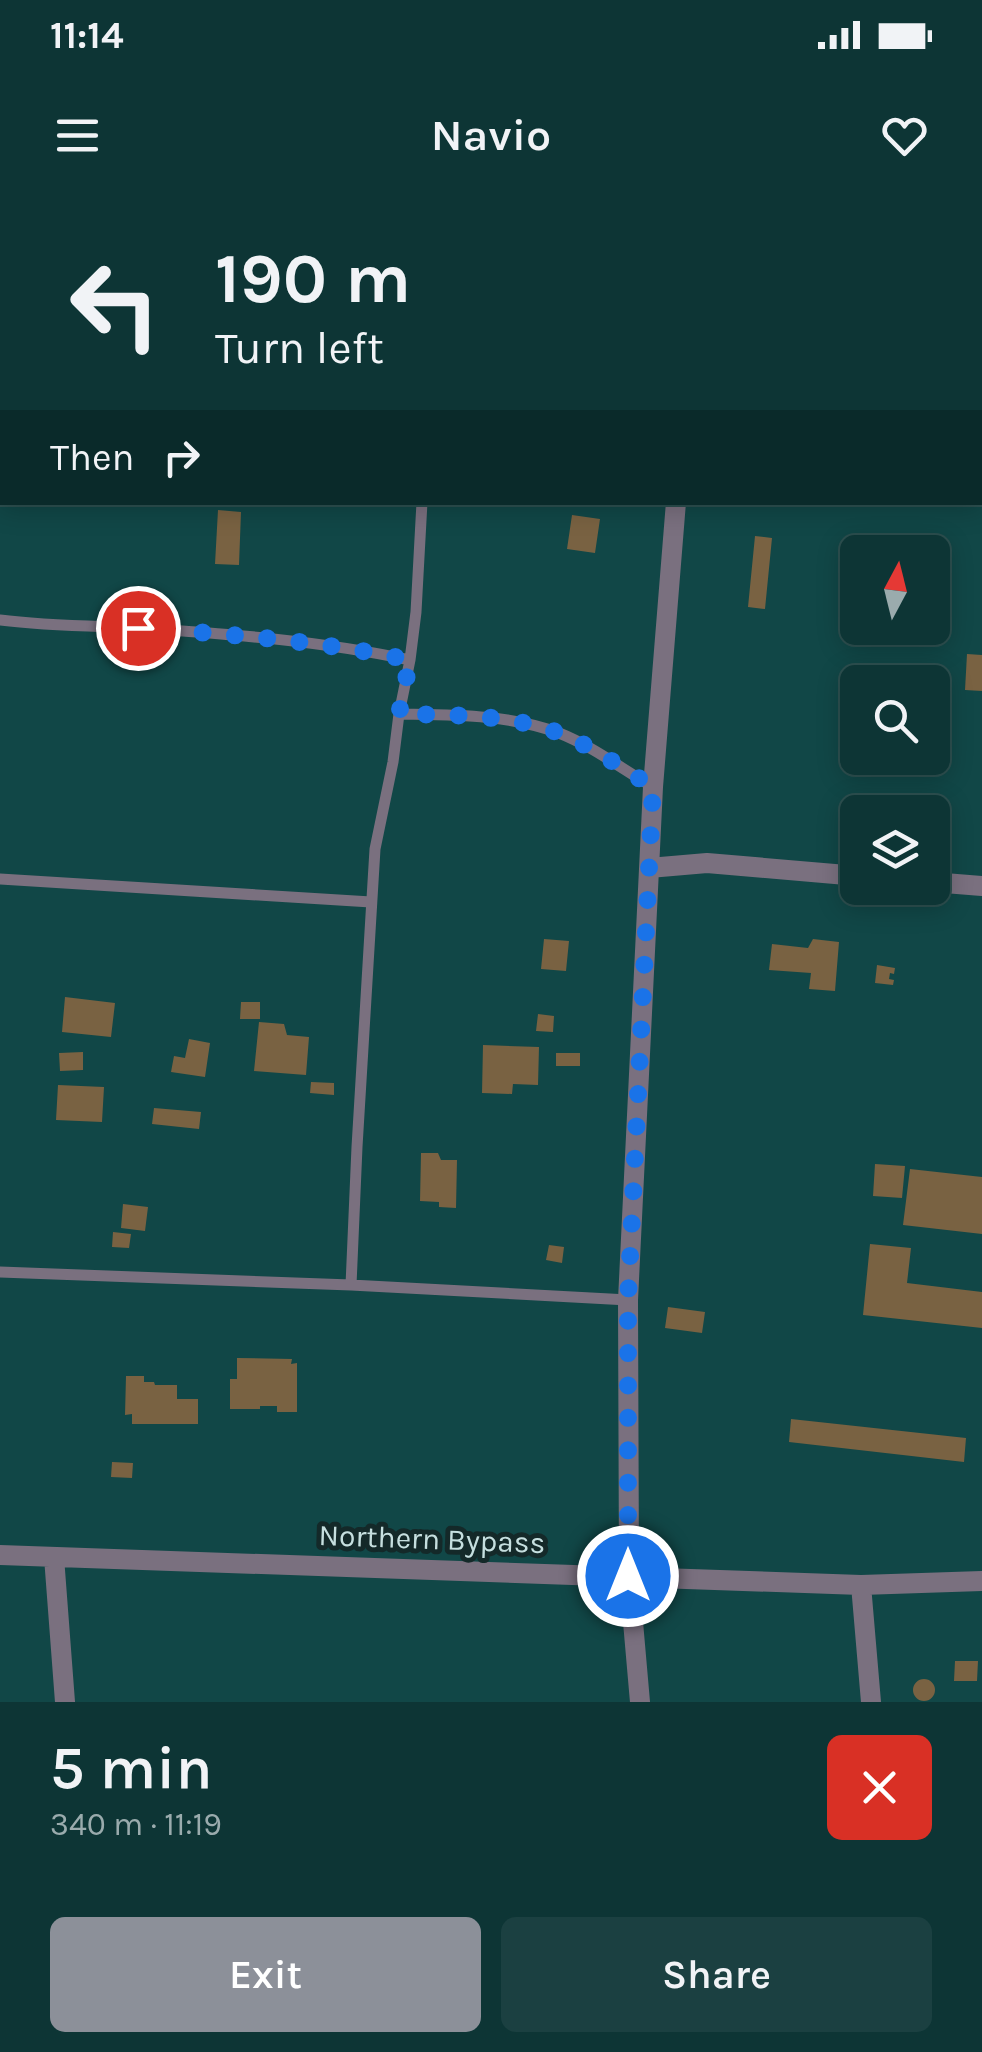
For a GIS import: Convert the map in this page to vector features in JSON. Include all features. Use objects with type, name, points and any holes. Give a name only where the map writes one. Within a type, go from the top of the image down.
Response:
[{"type":"street","points":[[640,1702],[628,1576],[628,1300],[648,868],[676,505]]},
{"type":"street","points":[[648,868],[707,863],[840,874]]},
{"type":"street","points":[[950,883],[982,886]]},
{"type":"street","name":"Northern Bypass","points":[[0,1555],[861,1585],[982,1582]]},
{"type":"street","points":[[54,1556],[65,1702]]},
{"type":"street","points":[[861,1585],[872,1702]]},
{"type":"lane","points":[[352,1285],[375,850],[410,660],[422,505]]},
{"type":"lane","points":[[0,620],[286,640],[410,660]]},
{"type":"lane","points":[[399,714],[479,716],[529,724],[581,744],[653,787]]},
{"type":"lane","points":[[0,880],[371,902]]},
{"type":"lane","points":[[0,1272],[628,1300]]},
{"type":"building","points":[[218,510],[241,512],[239,565],[215,564]]},
{"type":"building","points":[[572,515],[600,519],[595,553],[567,549]]},
{"type":"building","points":[[755,536],[772,538],[765,609],[748,607]]},
{"type":"building","points":[[967,654],[982,655],[982,691],[965,690]]},
{"type":"building","points":[[544,939],[569,941],[566,971],[541,969]]},
{"type":"building","points":[[813,939],[839,942],[835,991],[809,989],[811,973],[769,970],[772,944],[808,948]]},
{"type":"building","points":[[877,965],[895,968],[889,979],[894,980],[893,985],[875,983]]},
{"type":"building","points":[[65,997],[115,1003],[111,1037],[62,1032]]},
{"type":"building","points":[[241,1002],[260,1002],[260,1019],[240,1019]]},
{"type":"building","points":[[538,1014],[554,1016],[553,1032],[536,1031]]},
{"type":"building","points":[[259,1022],[284,1024],[287,1035],[309,1037],[306,1075],[254,1071]]},
{"type":"building","points":[[189,1039],[210,1043],[205,1077],[171,1072],[174,1056],[185,1058]]},
{"type":"building","points":[[483,1045],[539,1047],[538,1085],[513,1084],[512,1094],[482,1093]]},
{"type":"building","points":[[83,1052],[83,1070],[60,1071],[59,1053]]},
{"type":"building","points":[[556,1053],[580,1053],[580,1066],[556,1066]]},
{"type":"building","points":[[311,1082],[334,1083],[334,1095],[310,1093]]},
{"type":"building","points":[[58,1085],[104,1087],[102,1122],[56,1120]]},
{"type":"building","points":[[154,1108],[201,1112],[199,1129],[152,1124]]},
{"type":"building","points":[[421,1153],[438,1153],[441,1160],[457,1160],[456,1208],[420,1201]]},
{"type":"building","points":[[875,1164],[905,1166],[902,1198],[873,1196]]},
{"type":"building","points":[[910,1169],[982,1177],[982,1234],[903,1225]]},
{"type":"building","points":[[123,1204],[148,1207],[145,1231],[121,1228]]},
{"type":"building","points":[[113,1232],[131,1234],[129,1248],[112,1247]]},
{"type":"building","points":[[870,1244],[911,1248],[907,1283],[982,1292],[982,1328],[863,1315]]},
{"type":"building","points":[[549,1245],[564,1247],[562,1263],[546,1260]]},
{"type":"building","points":[[668,1307],[705,1312],[702,1333],[665,1328]]},
{"type":"building","points":[[237,1358],[292,1359],[291,1364],[297,1363],[297,1412],[277,1412],[277,1406],[230,1409],[230,1379],[237,1379]]},
{"type":"building","points":[[126,1376],[144,1376],[144,1382],[155,1385],[177,1385],[177,1399],[198,1399],[198,1424],[132,1424],[132,1414],[125,1415]]},
{"type":"building","points":[[791,1419],[966,1438],[964,1462],[789,1442]]},
{"type":"building","points":[[112,1462],[133,1463],[132,1478],[111,1477]]},
{"type":"building","points":[[955,1661],[978,1661],[977,1681],[954,1681]]},
{"type":"building","points":[[920,1679],[928,1679],[935,1690],[928,1701],[920,1701],[913,1694],[913,1686]]},
{"type":"route","points":[[138,628],[286,640],[410,660],[399,714],[479,716],[529,724],[581,744],[653,787],[628,1300],[628,1576]]}]
